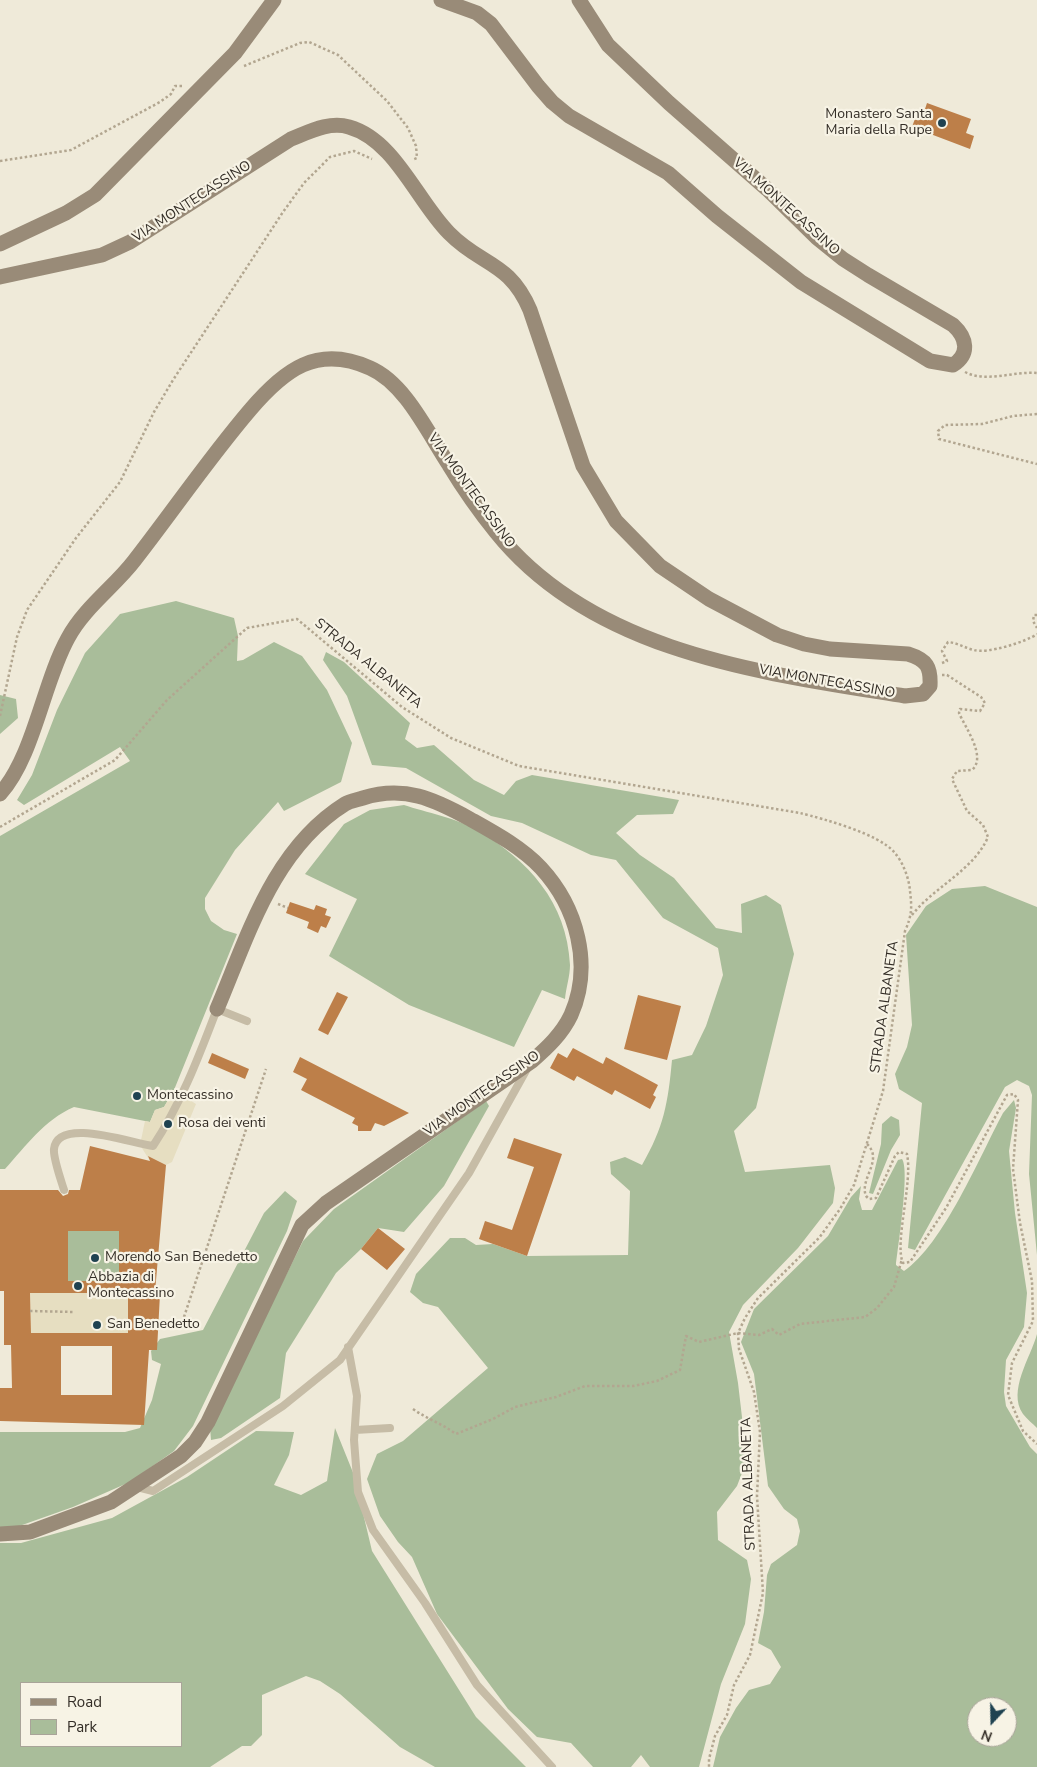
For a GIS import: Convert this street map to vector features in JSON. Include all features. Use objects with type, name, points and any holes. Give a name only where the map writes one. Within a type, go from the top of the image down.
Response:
[{"type":"street","points":[[0,244],[66,213],[94,195],[235,53],[274,0]]},
{"type":"street","points":[[441,0],[477,12],[491,24],[552,102],[595,132],[668,173],[717,216],[801,282],[930,361],[953,365]]},
{"type":"street","name":"VIA MONTECASSINO","points":[[579,0],[608,45],[669,104],[767,189],[817,238],[843,259],[953,324],[961,332],[966,350],[962,359],[953,365]]},
{"type":"street","name":"VIA MONTECASSINO","points":[[0,277],[102,255],[151,231],[244,167],[291,139],[315,129],[334,125],[349,127],[367,135],[388,153],[449,233],[467,249],[502,270],[523,294],[583,466],[612,515],[635,542],[660,566],[709,600],[778,635],[804,644],[830,649],[908,654],[920,658],[928,664],[936,675],[923,694],[905,696],[744,667],[685,651],[635,633],[553,588],[521,560],[497,532],[458,479],[404,395],[389,379],[370,368],[341,359],[314,360],[294,368],[279,379],[250,410],[132,564],[70,635],[56,663],[18,765],[0,794]]},
{"type":"street","name":"VIA MONTECASSINO","points":[[0,1534],[30,1532],[111,1502],[137,1487],[181,1456],[195,1442],[208,1422],[302,1225],[312,1214],[532,1061],[562,1030],[577,998],[581,978],[580,958],[573,919],[568,905],[541,868],[502,836],[428,798],[395,791],[346,803],[309,832],[286,861],[265,897],[217,1009]]},
{"type":"lane","points":[[64,1190],[54,1149],[63,1135],[85,1132],[153,1146],[199,1058],[217,1009],[247,1021]]},
{"type":"lane","points":[[137,1487],[153,1491],[283,1406],[340,1360],[469,1173],[532,1061]]},
{"type":"lane","points":[[348,1347],[357,1396],[355,1430],[358,1492],[373,1530],[425,1603],[477,1685],[552,1767]]},
{"type":"lane","points":[[355,1430],[390,1428]]},
{"type":"path","points":[[240,69],[283,50],[309,42],[338,55],[387,101],[408,128],[416,146],[417,158],[410,160]]},
{"type":"path","points":[[0,161],[41,157],[72,150],[160,102],[171,94],[175,86],[197,90]]},
{"type":"path","points":[[0,716],[17,637],[27,610],[76,538],[120,482],[154,412],[173,380],[283,212],[304,183],[330,157],[354,150],[384,164],[388,153]]},
{"type":"path","points":[[953,365],[974,376],[1021,372],[1037,373]]},
{"type":"path","points":[[1037,414],[1013,416],[982,424],[945,425],[938,431],[939,439],[1037,464]]},
{"type":"path","points":[[1037,616],[1034,616],[1033,621],[1037,628]]},
{"type":"path","name":"STRADA ALBANETA","points":[[0,827],[115,760],[167,700],[246,628],[297,619],[402,707],[452,738],[519,766],[800,812],[841,825],[874,839],[894,851],[905,870],[910,886],[912,915],[905,931],[883,1092],[854,1185],[840,1209],[819,1238],[758,1298],[738,1333],[739,1349],[754,1392],[760,1432],[757,1496],[763,1593],[750,1655],[734,1684],[727,1715],[713,1744],[709,1767]]},
{"type":"path","points":[[912,915],[921,903],[974,857],[985,844],[988,837],[983,824],[967,811],[952,779],[956,771],[972,770],[976,763],[976,750],[959,713],[960,709],[980,711],[985,703],[981,697],[947,675],[936,675],[939,664],[947,661],[942,651],[948,642],[960,644],[975,651],[988,650],[1008,646],[1037,634]]},
{"type":"path","points":[[184,1316],[266,1069]]},
{"type":"path","points":[[902,1259],[905,1263],[910,1262],[915,1257],[946,1208],[1007,1095],[1014,1094],[1020,1103],[1012,1168],[1020,1223],[1032,1281],[1033,1321],[1012,1363],[1008,1395],[1023,1430],[1037,1444]]},
{"type":"path","points":[[412,1409],[428,1420],[440,1422],[456,1434],[493,1419],[515,1406],[556,1397],[585,1386],[633,1386],[657,1381],[680,1370],[686,1336],[700,1342],[738,1333],[759,1335],[772,1329],[779,1335],[800,1324],[864,1317],[877,1308],[894,1287],[902,1259],[901,1246],[908,1191],[907,1154],[899,1152],[895,1156],[876,1198],[869,1199],[866,1196],[865,1186],[874,1159],[867,1144]]},
{"type":"path","points":[[30,1311],[75,1312]]},
{"type":"green space","points":[[176,601],[234,618],[238,636],[237,661],[243,660],[274,642],[302,656],[327,690],[352,743],[341,782],[284,811],[278,802],[235,850],[205,898],[205,909],[211,921],[224,930],[237,934],[174,1090],[164,1107],[155,1110],[150,1122],[74,1107],[63,1112],[45,1126],[5,1169],[0,1169],[0,836],[130,761],[120,747],[24,805],[17,800],[32,775],[57,710],[85,653],[120,614]]},
{"type":"green space","points":[[326,652],[344,662],[410,723],[405,739],[417,748],[434,745],[474,780],[504,795],[516,781],[532,775],[679,800],[673,814],[637,815],[616,833],[640,855],[674,878],[716,928],[742,933],[741,904],[766,895],[781,905],[794,954],[756,1108],[734,1131],[745,1172],[830,1165],[835,1188],[833,1203],[798,1248],[743,1305],[729,1332],[738,1383],[747,1460],[737,1486],[717,1512],[718,1540],[747,1560],[751,1579],[745,1624],[721,1684],[699,1767],[650,1767],[641,1755],[631,1767],[593,1767],[571,1743],[537,1737],[508,1709],[437,1614],[412,1557],[398,1542],[380,1516],[367,1479],[377,1454],[403,1441],[488,1368],[438,1307],[423,1303],[410,1292],[416,1274],[450,1238],[465,1238],[476,1245],[493,1244],[527,1256],[628,1255],[630,1191],[611,1174],[610,1162],[625,1157],[642,1165],[655,1139],[664,1114],[672,1060],[692,1055],[706,1026],[723,975],[718,948],[663,918],[616,860],[591,855],[522,823],[491,816],[406,768],[372,765],[347,696],[323,660]]},
{"type":"green space","points":[[0,695],[16,699],[18,718],[0,734]]},
{"type":"green space","points":[[404,805],[461,822],[496,842],[528,869],[542,885],[553,903],[567,942],[570,965],[565,999],[542,990],[514,1047],[409,1005],[329,956],[357,899],[305,874],[344,824],[370,810]]},
{"type":"green space","points":[[985,886],[1037,907],[1037,1255],[1029,1174],[1032,1095],[1029,1086],[1017,1080],[1005,1087],[915,1250],[908,1248],[922,1103],[899,1089],[895,1074],[907,1047],[912,1025],[906,935],[926,906],[952,889]]},
{"type":"green space","points":[[1014,1100],[1016,1108],[1009,1151],[1015,1213],[1027,1293],[1024,1327],[1006,1360],[1004,1392],[1006,1406],[1030,1447],[1037,1454],[1037,1767],[713,1767],[720,1737],[736,1708],[749,1690],[770,1684],[781,1667],[771,1650],[758,1643],[764,1612],[767,1575],[771,1564],[797,1545],[800,1531],[797,1519],[784,1509],[768,1486],[754,1374],[741,1342],[754,1309],[828,1236],[851,1197],[861,1186],[859,1199],[862,1210],[872,1210],[898,1160],[902,1159],[905,1178],[896,1265],[904,1271],[919,1259],[933,1241],[972,1175],[1003,1113]]},
{"type":"green space","points":[[486,1101],[489,1106],[444,1186],[404,1232],[378,1228],[361,1249],[336,1273],[286,1353],[280,1398],[221,1438],[211,1440],[210,1427],[303,1241],[334,1209]]},
{"type":"green space","points":[[891,1116],[899,1120],[900,1135],[891,1150],[873,1194],[869,1193],[881,1144],[882,1124]]},
{"type":"green space","points":[[285,1191],[297,1201],[287,1231],[193,1426],[174,1451],[130,1482],[73,1507],[8,1530],[0,1530],[0,1432],[125,1432],[140,1428],[152,1400],[161,1364],[152,1360],[151,1351],[160,1339],[203,1330],[264,1213]]},
{"type":"green space","points":[[68,1231],[119,1231],[119,1281],[68,1281]]},
{"type":"green space","points":[[1037,1334],[1037,1428],[1023,1414],[1019,1405],[1018,1395],[1022,1374]]},
{"type":"green space","points":[[335,1428],[354,1475],[372,1551],[476,1717],[526,1767],[435,1767],[400,1747],[340,1694],[320,1681],[306,1676],[262,1695],[262,1735],[251,1746],[242,1746],[210,1767],[0,1767],[0,1543],[21,1543],[112,1518],[187,1477],[256,1431],[294,1432],[289,1455],[274,1485],[301,1495],[327,1481]]},
{"type":"shaded area","points":[[174,1090],[196,1104],[172,1162],[166,1165],[148,1156],[150,1161],[140,1145],[145,1121],[150,1122],[155,1110],[164,1107]]},
{"type":"shaded area","points":[[30,1293],[128,1293],[128,1333],[31,1333]]},
{"type":"building","name":"Monastero Santa Maria della Rupe","points":[[927,103],[971,119],[966,133],[974,136],[970,149],[912,127],[917,113],[923,115]]},
{"type":"building","points":[[290,902],[314,910],[316,905],[327,909],[325,915],[331,917],[326,928],[321,926],[318,933],[307,928],[309,922],[286,913]]},
{"type":"building","points":[[337,992],[348,997],[328,1035],[318,1030]]},
{"type":"building","points":[[638,995],[681,1006],[667,1060],[624,1049]]},
{"type":"building","points":[[573,1048],[603,1064],[606,1057],[658,1085],[653,1095],[656,1097],[650,1109],[615,1090],[612,1095],[577,1076],[574,1081],[550,1068],[558,1053],[567,1058]]},
{"type":"building","points":[[212,1053],[249,1069],[245,1079],[208,1063]]},
{"type":"building","points":[[300,1057],[409,1113],[384,1126],[375,1123],[371,1131],[358,1131],[358,1126],[352,1123],[355,1118],[301,1090],[307,1079],[293,1072]]},
{"type":"building","points":[[514,1138],[562,1154],[527,1256],[479,1239],[485,1221],[512,1230],[534,1167],[507,1158]]},
{"type":"building","name":"Abbazia di Montecassino","points":[[90,1146],[150,1161],[148,1156],[166,1165],[155,1292],[160,1294],[157,1350],[149,1350],[144,1425],[0,1421],[0,1388],[12,1388],[11,1345],[4,1345],[4,1291],[0,1291],[0,1190],[58,1190],[63,1196],[68,1194],[69,1190],[80,1190]],"holes":[[[68,1231],[119,1231],[119,1281],[68,1281]],[[30,1293],[128,1293],[128,1333],[31,1333]],[[61,1346],[112,1346],[112,1395],[61,1395]]]},
{"type":"building","points":[[378,1228],[405,1249],[387,1270],[361,1249]]},
{"type":"place","name":"Monastero Santa Maria della Rupe","points":[[942,123]]},
{"type":"place","name":"Montecassino","points":[[137,1096]]},
{"type":"place","name":"Rosa dei venti","points":[[168,1124]]},
{"type":"place","name":"Morendo San Benedetto","points":[[95,1258]]},
{"type":"place","name":"Abbazia di Montecassino","points":[[78,1286]]},
{"type":"place","name":"San Benedetto","points":[[97,1325]]}]
